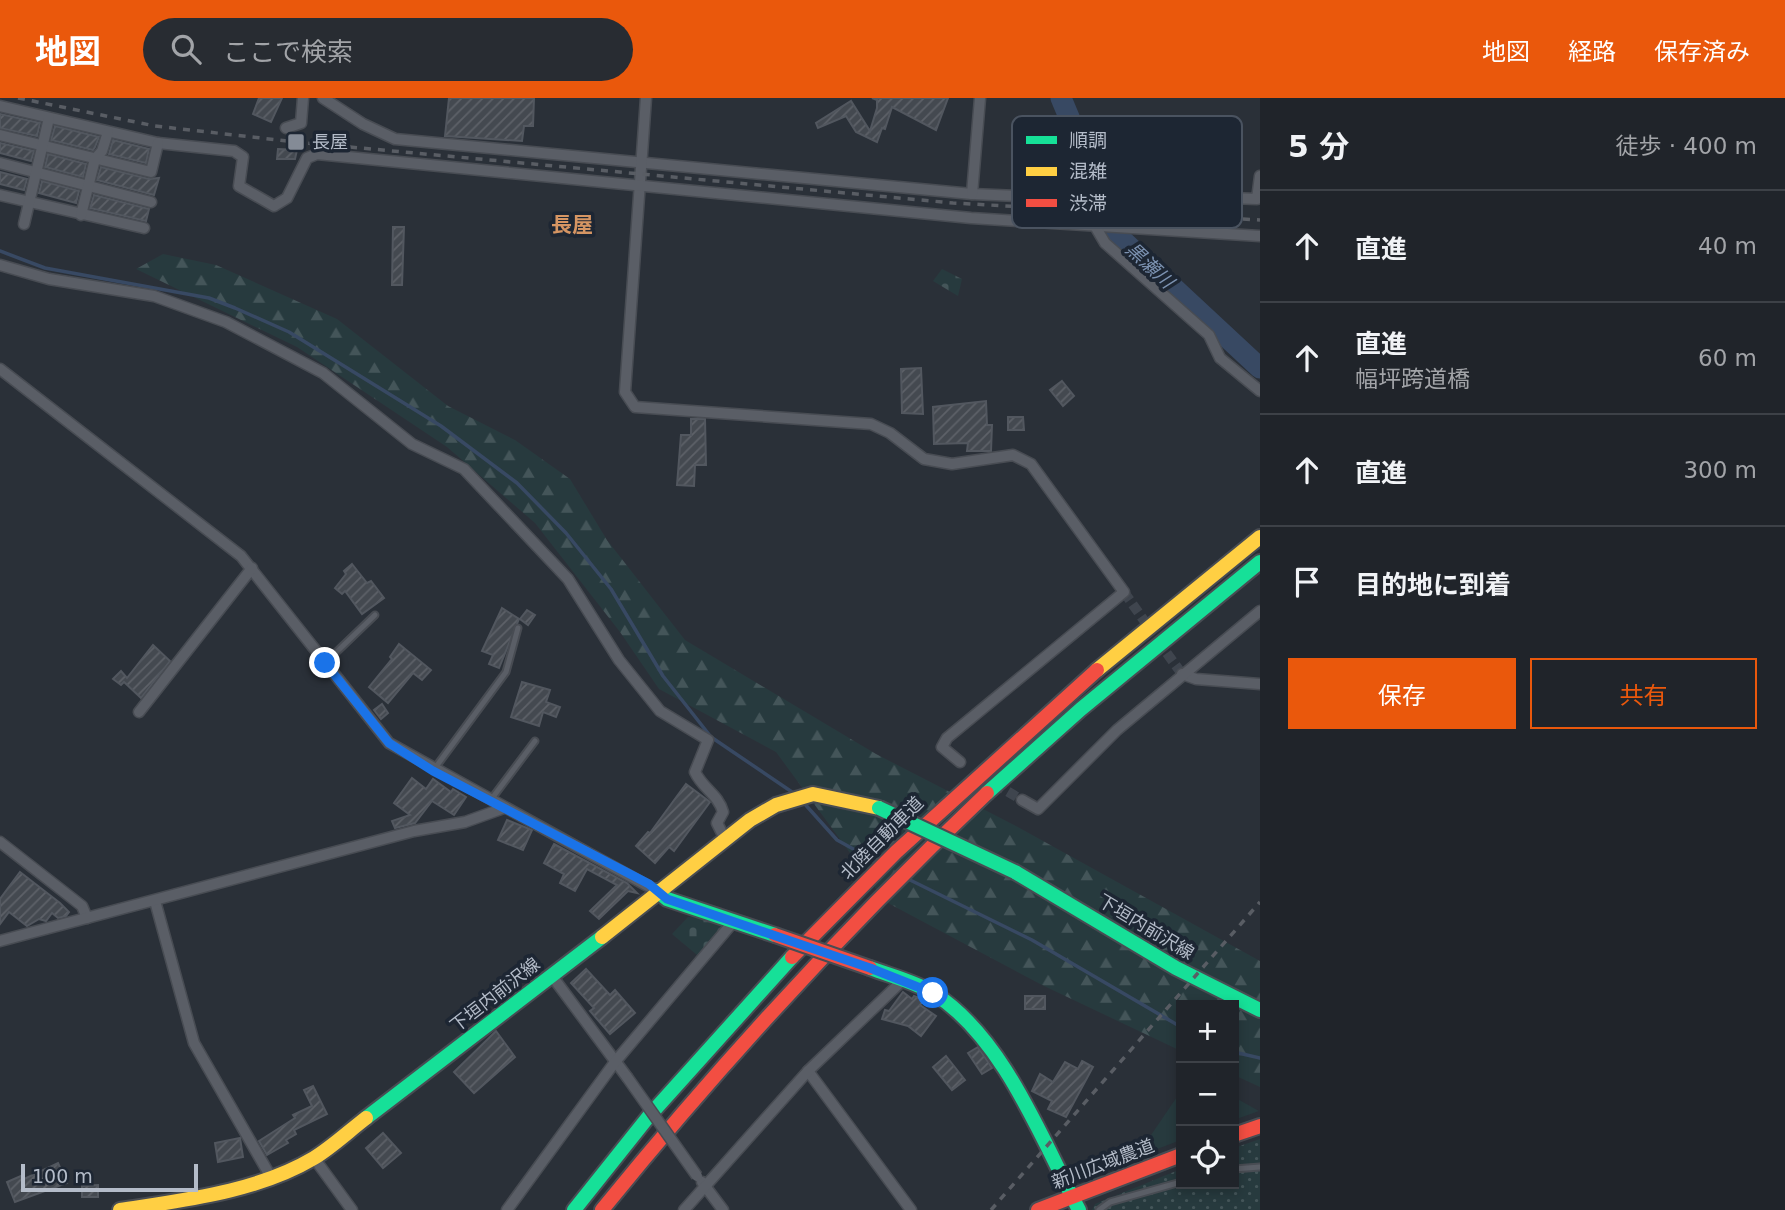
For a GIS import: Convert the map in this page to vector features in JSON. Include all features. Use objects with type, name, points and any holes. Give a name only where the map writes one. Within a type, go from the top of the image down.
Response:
[{"type":"main road","name":"北陸自動車道","points":[[574,1210],[664,1097],[732,1019],[876,871],[1024,731],[1260,537]]},
{"type":"main road","points":[[602,1210],[746,1036],[890,884],[1044,740],[1260,562]]},
{"type":"main road","name":"下垣内前沢線","points":[[120,1210],[234,1191],[272,1179],[314,1158],[552,976],[725,839],[776,805],[813,794],[879,808],[1015,872],[1176,968],[1260,1010]]},
{"type":"main road","points":[[657,891],[667,899],[870,968],[933,993],[965,1018],[993,1048],[1079,1210]]},
{"type":"main road","points":[[1239,1133],[1260,1126]]},
{"type":"main road","name":"新川広域農道","points":[[1038,1210],[1176,1157]]},
{"type":"street","points":[[286,128],[301,123],[303,98]]},
{"type":"street","points":[[323,98],[363,124],[395,139],[1012,196]]},
{"type":"street","points":[[646,98],[625,392],[635,407],[871,424],[890,433],[924,459],[952,464],[1013,455],[1031,464],[1124,592],[947,738],[942,747],[960,762]]},
{"type":"street","points":[[972,194],[980,98]]},
{"type":"street","points":[[0,106],[158,144],[234,150],[243,157],[239,186],[274,206],[287,198],[307,158],[317,154],[1012,221]]},
{"type":"street","points":[[24,224],[49,118]]},
{"type":"street","points":[[81,215],[95,159],[102,151],[108,132]]},
{"type":"street","points":[[0,135],[151,172],[158,144]]},
{"type":"street","points":[[0,163],[151,202]]},
{"type":"street","points":[[1242,198],[1257,199],[1260,176]]},
{"type":"street","points":[[0,195],[144,229]]},
{"type":"street","points":[[1100,228],[1105,243],[1209,335],[1220,358],[1260,391]]},
{"type":"street","points":[[1127,228],[1260,236]]},
{"type":"street","points":[[0,265],[49,279],[154,296],[226,322],[323,373],[412,444],[464,469],[568,579],[619,660],[660,711],[708,740],[695,772],[701,784],[719,798],[723,812],[716,823],[725,839]]},
{"type":"street","points":[[0,369],[230,547],[252,568],[389,743],[433,771],[657,891]]},
{"type":"street","points":[[139,712],[252,568]]},
{"type":"street","points":[[1022,800],[1038,808],[1117,730],[1260,611]]},
{"type":"street","points":[[1182,674],[1196,679],[1260,684]]},
{"type":"street","points":[[0,942],[414,831],[465,822],[504,808]]},
{"type":"street","points":[[0,842],[82,906],[87,918]]},
{"type":"street","points":[[155,901],[194,1043],[272,1179]]},
{"type":"street","points":[[507,1210],[615,1062],[734,921]]},
{"type":"street","points":[[552,976],[723,1210]]},
{"type":"street","points":[[684,1210],[808,1071],[902,981]]},
{"type":"street","points":[[808,1071],[911,1210]]},
{"type":"street","points":[[314,1158],[352,1210]]},
{"type":"lane","points":[[325,663],[375,615]]},
{"type":"lane","points":[[433,771],[506,672],[518,628]]},
{"type":"lane","points":[[490,801],[535,741]]},
{"type":"lane","points":[[1239,1169],[1260,1167]]},
{"type":"lane","points":[[1099,1210],[1110,1202],[1176,1183]]},
{"type":"green space","points":[[163,254],[216,265],[337,319],[448,406],[515,440],[570,479],[607,540],[685,640],[876,754],[1016,826],[1260,961],[1260,1087],[1239,1077],[1239,1000],[1176,1000],[1176,1049],[1042,985],[886,902],[776,752],[659,689],[620,632],[535,523],[447,447],[297,347],[136,269]]},
{"type":"green space","points":[[942,269],[962,279],[958,296],[933,281]]},
{"type":"green space","points":[[688,917],[702,917],[725,925],[697,955],[672,934]]},
{"type":"green space","points":[[1176,1098],[1176,1142],[1136,1157]]},
{"type":"green space","points":[[1239,1100],[1259,1111],[1239,1118]]},
{"type":"green space","points":[[1260,1139],[1260,1210],[1092,1210],[1095,1204],[1176,1171],[1176,1189],[1239,1189],[1239,1146]]},
{"type":"building","points":[[259,98],[282,98],[271,122],[253,114]]},
{"type":"building","points":[[449,98],[534,98],[533,126],[524,126],[522,141],[445,136]]},
{"type":"building","points":[[872,98],[948,98],[936,130],[892,107],[885,129],[882,128],[877,142],[856,132],[846,116],[818,128],[816,123],[851,101],[870,131],[877,108],[877,100]]},
{"type":"building","points":[[0,114],[40,123],[37,136],[0,128]]},
{"type":"building","points":[[55,126],[99,137],[93,150],[51,140]]},
{"type":"building","points":[[113,140],[149,149],[146,163],[109,154]]},
{"type":"building","points":[[0,143],[34,151],[31,161],[0,153]]},
{"type":"building","points":[[278,149],[297,150],[295,159],[277,159]]},
{"type":"building","points":[[48,154],[86,164],[83,177],[45,167]]},
{"type":"building","points":[[101,167],[149,179],[159,178],[154,195],[97,180]]},
{"type":"building","points":[[0,172],[27,179],[24,190],[0,184]]},
{"type":"building","points":[[42,181],[79,191],[76,203],[39,193]]},
{"type":"building","points":[[94,195],[149,209],[146,221],[90,208]]},
{"type":"building","points":[[393,227],[404,227],[402,285],[392,285]]},
{"type":"building","points":[[921,368],[923,414],[902,413],[901,369]]},
{"type":"building","points":[[1062,381],[1074,396],[1063,406],[1050,390]]},
{"type":"building","points":[[986,401],[987,425],[992,425],[991,451],[967,451],[968,443],[934,444],[933,407]]},
{"type":"building","points":[[1008,417],[1023,417],[1024,430],[1008,430]]},
{"type":"building","points":[[691,419],[705,419],[706,465],[695,465],[694,486],[677,485],[681,435],[691,435]]},
{"type":"building","points":[[352,564],[367,583],[371,581],[384,598],[362,614],[345,591],[342,594],[335,588],[346,574],[344,571]]},
{"type":"building","points":[[502,608],[519,619],[499,668],[489,664],[493,655],[482,651]]},
{"type":"building","points":[[527,610],[535,615],[528,625],[520,619]]},
{"type":"building","points":[[399,644],[431,670],[422,680],[413,673],[388,703],[369,687],[392,659],[390,657]]},
{"type":"building","points":[[153,645],[170,661],[141,698],[124,682],[121,685],[113,679],[121,671],[127,678]]},
{"type":"building","points":[[522,682],[550,690],[546,702],[560,707],[556,717],[543,712],[539,726],[511,717]]},
{"type":"building","points":[[382,704],[388,713],[381,719],[374,710]]},
{"type":"building","points":[[412,778],[426,789],[433,779],[451,792],[453,789],[466,797],[454,815],[432,801],[415,823],[395,828],[392,821],[410,815],[394,803]]},
{"type":"building","points":[[686,784],[710,802],[674,851],[669,847],[655,863],[636,846],[650,833]]},
{"type":"building","points":[[507,820],[532,830],[523,850],[498,840]]},
{"type":"building","points":[[554,844],[627,883],[637,893],[628,891],[599,919],[590,911],[617,885],[587,869],[575,891],[560,883],[564,874],[544,863]]},
{"type":"building","points":[[20,872],[60,903],[69,912],[66,916],[58,918],[52,913],[46,921],[39,919],[27,926],[9,912],[0,924],[0,899]]},
{"type":"building","points":[[586,969],[610,995],[615,990],[635,1013],[610,1034],[590,1011],[594,1008],[571,983]]},
{"type":"building","points":[[903,992],[912,999],[914,996],[924,1000],[920,1005],[936,1016],[921,1036],[908,1026],[882,1019],[885,1010],[889,1011]]},
{"type":"building","points":[[1025,996],[1045,996],[1045,1009],[1025,1009]]},
{"type":"building","points":[[496,1031],[515,1057],[474,1093],[454,1072]]},
{"type":"building","points":[[978,1047],[992,1068],[982,1074],[968,1053]]},
{"type":"building","points":[[946,1056],[965,1080],[952,1090],[933,1067]]},
{"type":"building","points":[[1082,1061],[1093,1067],[1066,1117],[1048,1109],[1052,1101],[1032,1091],[1040,1074],[1053,1082],[1065,1062],[1078,1069]]},
{"type":"building","points":[[313,1086],[327,1114],[294,1130],[296,1134],[286,1140],[288,1143],[267,1155],[259,1141],[295,1118],[293,1115],[312,1106],[304,1090]]},
{"type":"building","points":[[383,1133],[401,1153],[383,1168],[366,1148]]},
{"type":"building","points":[[240,1138],[243,1157],[218,1162],[215,1143]]},
{"type":"building","points":[[58,1163],[67,1183],[15,1202],[7,1182],[21,1176],[22,1180]]},
{"type":"building","points":[[98,1185],[98,1197],[82,1197],[82,1186]]},
{"type":"waterway","name":"黒瀬川","points":[[1061,98],[1069,116]]},
{"type":"waterway","name":"黒瀬川","points":[[1115,228],[1119,237],[1260,368]]},
{"type":"waterway","points":[[0,251],[45,268],[209,298],[235,308],[289,332],[441,426],[517,483],[566,533],[611,589],[663,676],[711,737],[795,794]]},
{"type":"waterway","points":[[803,802],[837,840],[875,861]]},
{"type":"waterway","points":[[906,878],[1032,940],[1176,1024]]},
{"type":"waterway","points":[[1239,1053],[1260,1058]]},
{"type":"tunnel","points":[[1124,592],[1150,629]]},
{"type":"tunnel","points":[[1158,641],[1182,674]]},
{"type":"tunnel","points":[[995,784],[1022,800]]},
{"type":"railway","points":[[18,98],[155,126],[296,142],[1012,206]]},
{"type":"railway","points":[[1242,219],[1260,220]]},
{"type":"railway","points":[[991,1210],[1260,902]]},
{"type":"traffic: fast","points":[[987,793],[1081,709],[1260,562]]},
{"type":"traffic: fast","points":[[879,808],[1015,872]]},
{"type":"traffic: fast","points":[[1015,872],[1176,968],[1260,1010]]},
{"type":"traffic: fast","points":[[657,891],[667,899],[775,935]]},
{"type":"traffic: fast","points":[[366,1118],[602,937]]},
{"type":"traffic: fast","points":[[574,1210],[649,1116],[792,957]]},
{"type":"traffic: fast","points":[[870,968],[935,994],[959,1013],[981,1037],[1019,1092],[1079,1210]]},
{"type":"traffic: slow","points":[[1097,670],[1260,537]]},
{"type":"traffic: slow","points":[[602,937],[750,820],[776,805],[813,794],[879,808]]},
{"type":"traffic: slow","points":[[120,1210],[220,1193],[269,1179],[314,1158],[366,1118]]},
{"type":"traffic: jam","points":[[792,957],[896,852],[1097,670]]},
{"type":"traffic: jam","points":[[602,1210],[693,1101],[836,943],[987,793]]},
{"type":"traffic: jam","points":[[775,935],[870,968]]},
{"type":"traffic: jam","points":[[1239,1133],[1260,1126]]},
{"type":"traffic: jam","points":[[1038,1210],[1176,1157]]},
{"type":"place","name":"長屋","points":[[296,142]]},
{"type":"district","name":"長屋","points":[[572,225]]},
{"type":"route","points":[[325,663],[371,724],[389,743],[433,771],[649,884],[667,899],[870,968],[933,993]]}]
